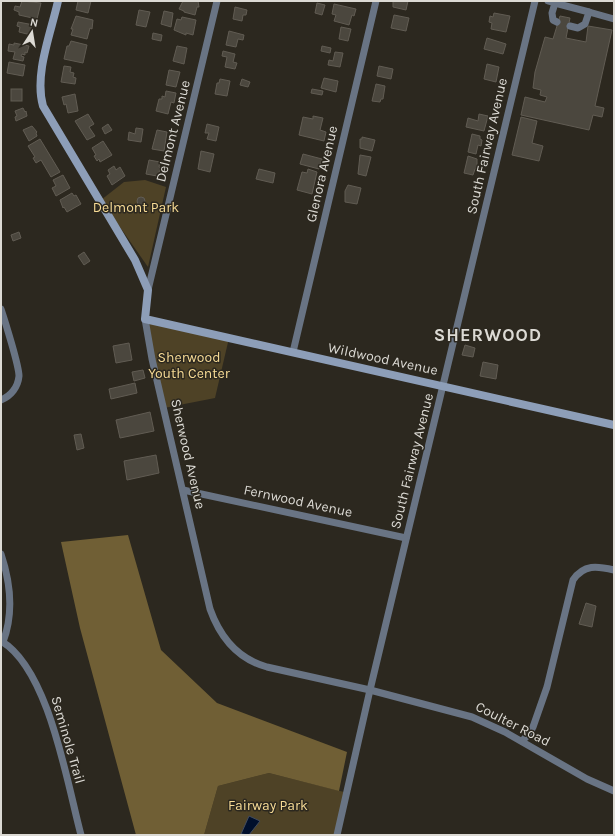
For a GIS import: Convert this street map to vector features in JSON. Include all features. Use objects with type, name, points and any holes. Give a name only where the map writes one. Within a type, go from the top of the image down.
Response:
[{"type":"street","name":"Sherwood Avenue","points":[[58,1],[40,78],[40,96],[42,106],[135,260],[148,290],[145,319],[152,359],[210,609],[220,632],[241,655],[260,665],[370,690]]},
{"type":"street","name":"Delmont Avenue","points":[[148,290],[217,1]]},
{"type":"street","name":"Glenora Avenue","points":[[293,352],[376,1]]},
{"type":"street","name":"South Fairway Avenue","points":[[338,835],[370,690],[535,1]]},
{"type":"street","points":[[557,22],[553,20],[552,2],[614,19]]},
{"type":"street","points":[[570,26],[578,28],[585,24],[589,12]]},
{"type":"street","points":[[1,309],[19,376],[14,390],[9,396],[1,400]]},
{"type":"street","name":"Wildwood Avenue","points":[[145,319],[614,425]]},
{"type":"street","name":"Fernwood Avenue","points":[[183,490],[406,538]]},
{"type":"street","points":[[1,554],[8,579],[10,606],[9,622],[2,642]]},
{"type":"street","points":[[522,741],[530,733],[533,727],[547,687],[573,580],[582,570],[589,567],[596,566],[614,570]]},
{"type":"street","name":"Seminole Trail","points":[[2,642],[21,661],[29,672],[47,708],[81,835]]},
{"type":"street","name":"Coulter Road","points":[[370,690],[472,716],[522,741],[587,779],[614,791]]},
{"type":"green space","name":"Delmont Park","points":[[145,180],[166,187],[148,267],[101,200],[124,182]]},
{"type":"green space","name":"Sherwood Youth Center","points":[[145,319],[229,338],[215,398],[164,408]]},
{"type":"green space","name":"Fairway Park","points":[[269,773],[348,793],[338,835],[204,835],[218,786]]},
{"type":"shaded area","points":[[128,535],[161,650],[217,703],[347,752],[339,791],[269,773],[218,786],[204,835],[136,835],[80,628],[61,542]]},
{"type":"water","points":[[249,816],[260,821],[249,835],[241,834]]},
{"type":"building","points":[[22,1],[41,3],[37,19],[19,15],[19,12],[14,10],[15,6],[20,7]]},
{"type":"building","points":[[78,1],[91,1],[88,13],[76,10]]},
{"type":"building","points":[[183,1],[198,1],[199,7],[197,7],[195,15],[179,9]]},
{"type":"building","points":[[393,1],[408,1],[406,10],[393,7]]},
{"type":"building","points":[[317,3],[325,5],[322,15],[315,13]]},
{"type":"building","points":[[334,4],[356,9],[354,16],[352,15],[349,25],[334,21],[336,15],[332,14]]},
{"type":"building","points":[[235,7],[247,10],[246,15],[243,15],[242,21],[233,19]]},
{"type":"building","points":[[139,10],[150,12],[146,27],[136,25]]},
{"type":"building","points":[[164,11],[173,13],[171,27],[161,24]]},
{"type":"building","points":[[494,13],[510,16],[506,32],[491,29],[492,23],[489,22],[490,16],[493,17]]},
{"type":"building","points":[[394,15],[409,18],[406,31],[391,28]]},
{"type":"building","points":[[76,16],[93,20],[92,29],[90,28],[87,39],[71,35],[73,29],[71,29]]},
{"type":"building","points":[[560,16],[570,18],[566,38],[586,42],[588,26],[612,30],[595,106],[604,108],[602,117],[593,115],[589,130],[521,115],[525,97],[545,102],[547,97],[540,95],[541,90],[533,88],[535,72],[545,37],[553,39]]},
{"type":"building","points":[[182,17],[196,20],[193,35],[186,33],[186,35],[174,30],[177,19],[181,20]]},
{"type":"building","points":[[18,22],[34,25],[31,35],[19,32],[20,27],[17,26]]},
{"type":"building","points":[[341,27],[351,29],[348,41],[339,39]]},
{"type":"building","points":[[229,31],[244,35],[243,40],[238,39],[236,47],[226,45]]},
{"type":"building","points":[[153,33],[162,35],[161,41],[152,39]]},
{"type":"building","points":[[487,38],[506,44],[503,54],[484,49]]},
{"type":"building","points":[[71,41],[87,45],[83,63],[64,59],[67,46],[69,46]]},
{"type":"building","points":[[14,43],[29,46],[27,53],[25,52],[25,55],[22,54],[21,56],[24,57],[23,61],[13,59],[15,52],[8,51],[9,44],[14,45]]},
{"type":"building","points":[[177,46],[187,48],[184,64],[173,61]]},
{"type":"building","points":[[322,46],[331,48],[330,53],[321,51]]},
{"type":"building","points":[[223,51],[235,54],[233,62],[237,63],[235,69],[225,67],[227,57],[222,56]]},
{"type":"building","points":[[335,52],[343,53],[340,67],[328,65],[329,60],[333,61]]},
{"type":"building","points":[[9,62],[25,65],[23,76],[7,73]]},
{"type":"building","points":[[487,64],[499,67],[496,82],[484,79]]},
{"type":"building","points":[[64,66],[71,67],[70,72],[74,73],[73,77],[76,78],[75,84],[61,82]]},
{"type":"building","points":[[379,66],[393,69],[391,79],[377,76]]},
{"type":"building","points":[[169,70],[180,72],[176,87],[166,85]]},
{"type":"building","points":[[324,78],[338,81],[336,92],[321,88]]},
{"type":"building","points":[[220,79],[230,81],[227,96],[215,94],[217,83],[219,83]]},
{"type":"building","points":[[242,79],[250,82],[248,87],[240,85]]},
{"type":"building","points":[[376,84],[385,86],[383,99],[381,99],[380,102],[372,101]]},
{"type":"building","points":[[11,89],[22,89],[22,101],[11,101]]},
{"type":"building","points":[[312,89],[323,91],[322,95],[311,93]]},
{"type":"building","points":[[166,91],[176,93],[174,103],[171,102],[168,114],[156,111],[159,99],[162,99],[162,96],[165,97]]},
{"type":"building","points":[[75,94],[78,111],[68,113],[66,104],[64,105],[62,97]]},
{"type":"building","points":[[23,108],[25,112],[26,111],[27,116],[16,121],[15,117],[17,116],[15,111]]},
{"type":"building","points":[[88,114],[94,124],[89,127],[95,136],[87,140],[75,121]]},
{"type":"building","points":[[479,114],[488,116],[484,131],[466,127],[468,118],[478,121]]},
{"type":"building","points":[[313,116],[323,118],[320,130],[326,132],[324,141],[299,135],[303,117],[313,119]]},
{"type":"building","points":[[521,117],[537,121],[532,143],[543,146],[539,161],[512,155]]},
{"type":"building","points":[[108,124],[112,130],[105,134],[102,128]]},
{"type":"building","points":[[207,124],[219,127],[216,141],[207,139],[209,133],[205,133]]},
{"type":"building","points":[[32,126],[37,132],[37,136],[29,141],[23,130]]},
{"type":"building","points":[[136,128],[143,129],[141,142],[128,140],[129,132],[135,134]]},
{"type":"building","points":[[157,130],[167,132],[164,151],[152,149]]},
{"type":"building","points":[[472,134],[480,136],[480,139],[482,140],[481,146],[478,145],[476,154],[468,152]]},
{"type":"building","points":[[362,137],[375,140],[372,151],[360,148],[360,139],[362,139]]},
{"type":"building","points":[[40,139],[60,172],[51,177],[41,160],[36,163],[33,158],[35,157],[28,146]]},
{"type":"building","points":[[103,141],[112,155],[100,162],[99,159],[97,161],[94,156],[96,155],[92,148]]},
{"type":"building","points":[[201,151],[214,154],[210,172],[198,169]]},
{"type":"building","points":[[303,154],[322,159],[319,169],[300,164]]},
{"type":"building","points":[[360,155],[371,157],[366,176],[358,174]]},
{"type":"building","points":[[468,156],[477,159],[477,169],[475,169],[473,175],[464,173]]},
{"type":"building","points":[[149,160],[160,162],[159,167],[161,168],[157,176],[146,174]]},
{"type":"building","points":[[114,166],[116,170],[120,167],[125,176],[112,185],[107,176],[110,174],[108,170]]},
{"type":"building","points":[[259,169],[275,173],[273,183],[256,179]]},
{"type":"building","points":[[308,169],[317,172],[312,194],[297,190],[302,172],[307,173]]},
{"type":"building","points":[[63,175],[70,188],[56,196],[52,188],[56,186],[53,180]]},
{"type":"building","points":[[348,185],[361,188],[357,204],[345,202],[345,191]]},
{"type":"building","points":[[72,193],[74,196],[76,195],[81,204],[67,212],[64,207],[63,208],[60,200]]},
{"type":"building","points":[[141,197],[144,198],[144,204],[141,205],[138,204],[137,201],[138,198]]},
{"type":"building","points":[[19,232],[21,238],[13,241],[11,235]]},
{"type":"building","points":[[84,252],[90,261],[84,265],[78,256]]},
{"type":"building","points":[[129,343],[132,360],[116,363],[113,346]]},
{"type":"building","points":[[465,345],[475,348],[473,357],[462,355]]},
{"type":"building","points":[[483,362],[498,365],[496,379],[480,376]]},
{"type":"building","points":[[143,370],[145,378],[134,381],[132,372]]},
{"type":"building","points":[[135,383],[137,393],[111,399],[109,389]]},
{"type":"building","points":[[150,412],[154,431],[120,438],[116,420]]},
{"type":"building","points":[[81,434],[84,448],[77,450],[74,435]]},
{"type":"building","points":[[156,455],[159,473],[127,480],[124,461]]},
{"type":"building","points":[[586,603],[596,606],[592,627],[579,624]]},
{"type":"district","name":"SHERWOOD","points":[[488,335]]}]
